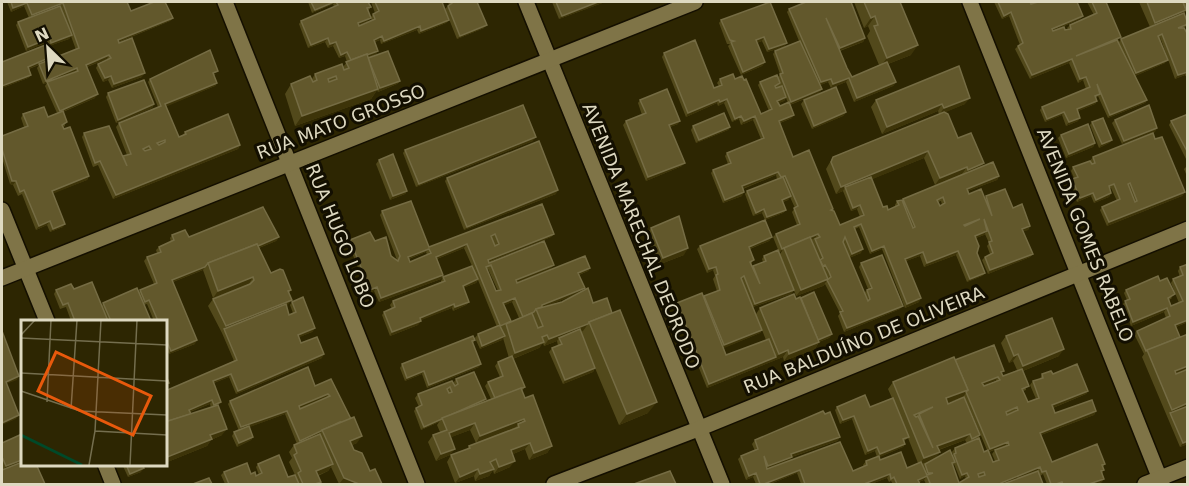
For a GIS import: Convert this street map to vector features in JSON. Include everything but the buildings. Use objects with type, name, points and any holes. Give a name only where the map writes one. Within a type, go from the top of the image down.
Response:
[{"type":"street","name":"RUA HUGO LOBO","points":[[225,2],[417,484]]},
{"type":"street","name":"AVENIDA MARECHAL DEORODO","points":[[526,2],[722,484]]},
{"type":"street","name":"RUA MATO GROSSO","points":[[2,278],[695,2]]},
{"type":"street","name":"AVENIDA GOMES RABELO","points":[[970,2],[1080,273],[1161,482]]},
{"type":"street","points":[[2,210],[47,320]]},
{"type":"street","name":"RUA BALDUÍNO DE OLIVEIRA","points":[[554,484],[698,429],[1188,229]]},
{"type":"street","points":[[105,465],[113,484]]},
{"type":"street","points":[[1144,484],[1161,482],[1188,467]]}]
